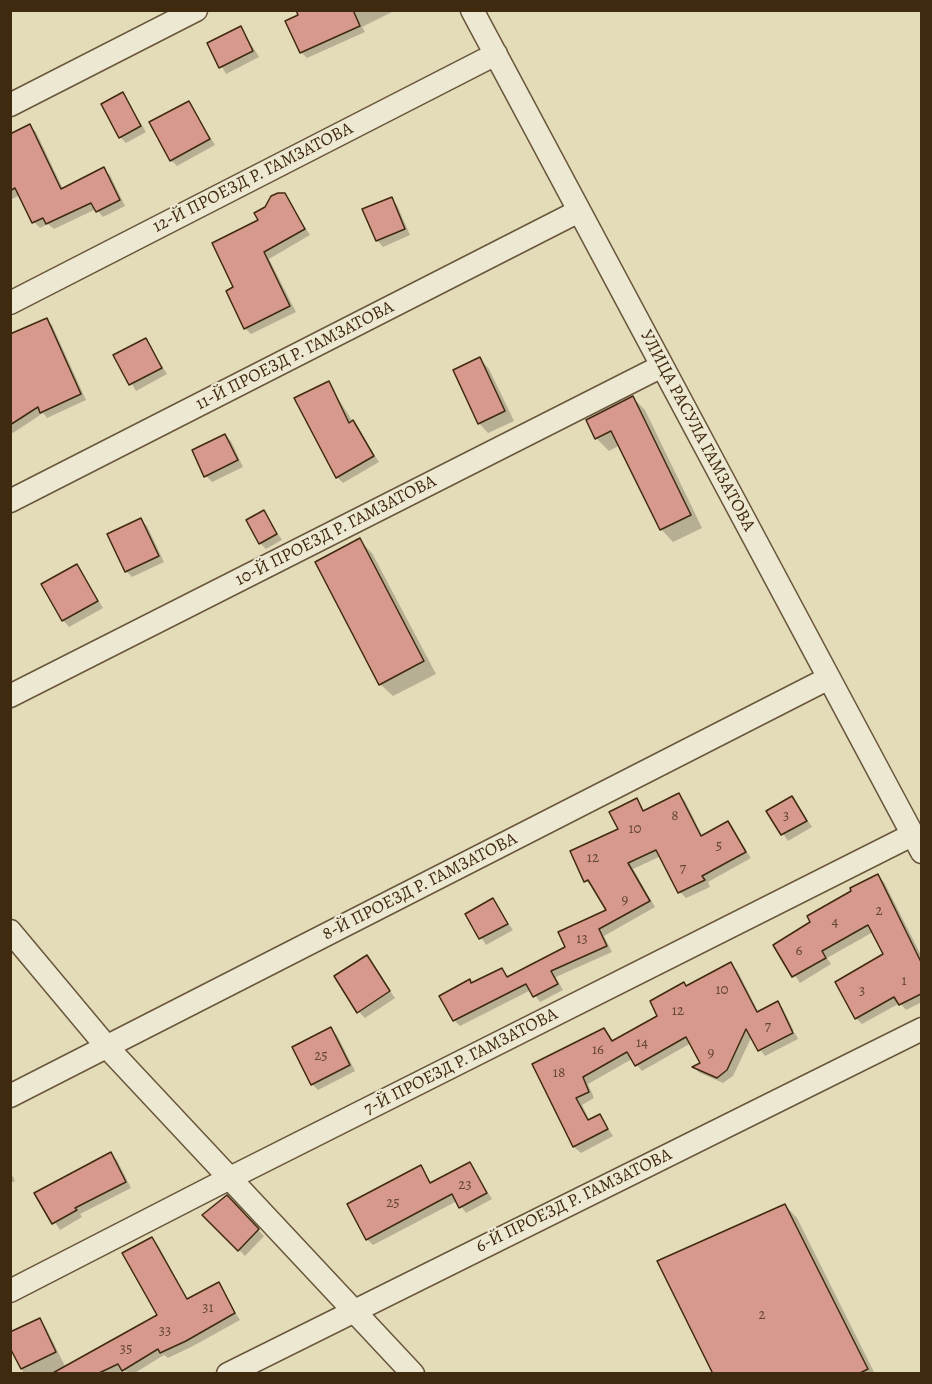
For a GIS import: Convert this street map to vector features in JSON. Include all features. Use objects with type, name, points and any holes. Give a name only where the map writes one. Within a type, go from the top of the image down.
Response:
[{"type":"street","points":[[10,105],[196,10]]},
{"type":"street","name":"УЛИЦА РАСУЛА ГАМЗАТОВА","points":[[472,10],[917,844]]},
{"type":"street","name":"12-Й ПРОЕЗД Р. ГАМЗАТОВА","points":[[10,303],[496,54]]},
{"type":"street","name":"11-Й ПРОЕЗД Р. ГАМЗАТОВА","points":[[10,501],[579,211]]},
{"type":"street","name":"10-Й ПРОЕЗД Р. ГАМЗАТОВА","points":[[10,696],[662,366]]},
{"type":"street","name":"8-Й ПРОЕЗД Р. ГАМЗАТОВА","points":[[10,1096],[829,678]]},
{"type":"street","name":"7-Й ПРОЕЗД Р. ГАМЗАТОВА","points":[[10,1291],[230,1178],[917,844]]},
{"type":"street","points":[[10,931],[107,1047],[413,1374]]},
{"type":"street","name":"6-Й ПРОЕЗД Р. ГАМЗАТОВА","points":[[228,1374],[921,1029]]},
{"type":"building","points":[[296,10],[353,10],[360,26],[300,53],[285,21],[298,15]]},
{"type":"building","points":[[241,26],[253,51],[219,68],[207,43]]},
{"type":"building","points":[[123,92],[141,126],[119,138],[101,104]]},
{"type":"building","points":[[189,101],[210,139],[170,161],[149,122]]},
{"type":"building","points":[[30,124],[61,189],[104,167],[120,200],[96,212],[91,203],[46,224],[43,218],[32,223],[15,188],[10,191],[10,134]]},
{"type":"building","points":[[285,193],[305,229],[264,252],[290,306],[244,329],[226,291],[233,287],[212,243],[258,220],[254,213],[265,207],[271,196]]},
{"type":"building","points":[[392,197],[405,229],[376,241],[362,209]]},
{"type":"building","points":[[47,318],[81,394],[40,413],[38,407],[10,425],[10,334]]},
{"type":"building","points":[[146,338],[162,368],[129,385],[113,355]]},
{"type":"building","points":[[480,357],[505,411],[478,424],[453,370]]},
{"type":"building","points":[[329,381],[349,423],[353,420],[374,456],[336,478],[294,398]]},
{"type":"building","points":[[633,396],[691,515],[660,530],[611,431],[595,439],[586,420]]},
{"type":"building","points":[[225,434],[238,460],[204,477],[192,450]]},
{"type":"building","points":[[264,510],[277,534],[259,544],[246,520]]},
{"type":"building","points":[[141,518],[159,556],[125,572],[107,534]]},
{"type":"building","points":[[360,538],[424,661],[379,685],[315,562]]},
{"type":"building","points":[[77,564],[98,601],[62,621],[41,584]]},
{"type":"building","points":[[679,793],[701,836],[728,821],[746,852],[702,876],[705,880],[678,893],[656,850],[628,863],[650,901],[599,929],[607,946],[551,971],[558,984],[533,997],[526,984],[453,1021],[439,996],[470,979],[471,983],[502,968],[507,977],[565,947],[558,932],[606,910],[588,880],[584,882],[570,851],[618,829],[609,812],[637,798],[643,811]]},
{"type":"building","points":[[792,796],[807,821],[781,835],[766,811]]},
{"type":"building","points":[[878,874],[921,962],[921,994],[899,1005],[894,997],[855,1019],[835,982],[883,954],[868,925],[822,951],[826,958],[792,977],[773,945],[810,922],[807,916],[851,891],[850,888]]},
{"type":"building","points":[[493,898],[508,924],[479,939],[465,914]]},
{"type":"building","points":[[367,955],[390,991],[357,1013],[334,976]]},
{"type":"building","points":[[731,962],[757,1012],[778,1001],[793,1033],[758,1051],[746,1029],[727,1070],[717,1078],[692,1067],[700,1063],[686,1037],[635,1066],[627,1052],[583,1077],[589,1092],[576,1098],[588,1120],[600,1114],[608,1129],[573,1147],[532,1064],[604,1028],[612,1041],[657,1016],[650,1001],[684,982],[686,986]]},
{"type":"building","points":[[331,1027],[350,1065],[311,1085],[292,1047]]},
{"type":"building","points":[[111,1152],[126,1182],[75,1208],[77,1210],[52,1224],[34,1193]]},
{"type":"building","points":[[470,1162],[487,1193],[459,1208],[452,1194],[366,1240],[347,1204],[421,1165],[430,1183]]},
{"type":"building","points":[[227,1195],[259,1229],[238,1251],[202,1215]]},
{"type":"building","points":[[785,1204],[868,1369],[858,1374],[713,1374],[657,1261]]},
{"type":"building","points":[[152,1237],[187,1299],[219,1282],[235,1313],[186,1341],[160,1353],[158,1349],[122,1371],[118,1364],[97,1374],[51,1374],[157,1315],[122,1253]]},
{"type":"building","points":[[40,1318],[56,1352],[21,1369],[10,1348],[10,1332]]}]
